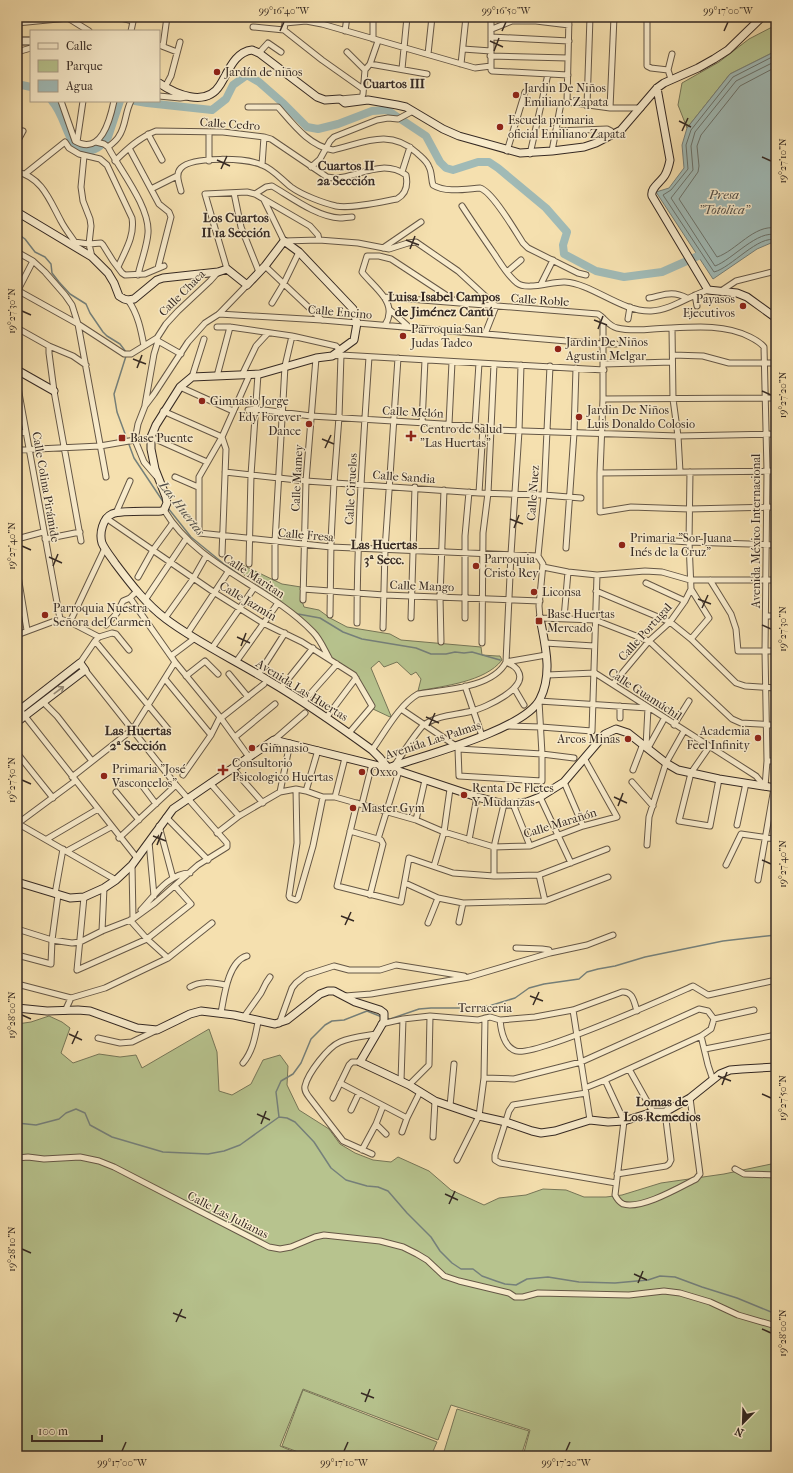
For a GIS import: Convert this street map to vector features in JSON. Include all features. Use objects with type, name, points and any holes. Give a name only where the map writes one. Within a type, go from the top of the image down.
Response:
[{"type":"street","points":[[117,17],[133,19],[131,30]]},
{"type":"street","points":[[167,17],[161,46],[177,52]]},
{"type":"street","points":[[222,17],[236,18]]},
{"type":"street","points":[[322,24],[323,17]]},
{"type":"street","points":[[345,31],[347,17]]},
{"type":"street","points":[[160,96],[174,98],[199,97],[213,93],[220,86],[230,67],[244,52],[252,50],[259,53],[317,97],[325,100],[362,97],[365,70],[370,64],[376,40],[373,17]]},
{"type":"street","points":[[402,69],[403,47],[408,17]]},
{"type":"street","points":[[428,54],[432,17]]},
{"type":"street","points":[[461,64],[466,17]]},
{"type":"street","points":[[491,17],[492,29],[490,53],[492,71],[499,73],[568,75]]},
{"type":"street","points":[[567,102],[569,17]]},
{"type":"street","points":[[587,106],[590,17]]},
{"type":"street","points":[[610,108],[614,17]]},
{"type":"street","points":[[647,17],[647,66],[651,68],[668,70]]},
{"type":"street","points":[[340,99],[345,103],[368,100],[397,105],[413,111],[443,129],[459,136],[520,154],[530,154],[584,146],[596,143],[614,135],[628,123],[657,88],[671,79],[698,68],[728,50],[762,17]]},
{"type":"street","points":[[17,23],[68,18],[87,30]]},
{"type":"street","points":[[284,30],[286,20],[306,19],[475,68],[491,66]]},
{"type":"street","points":[[492,29],[512,19],[536,19],[569,25]]},
{"type":"street","points":[[253,28],[284,30],[322,60],[363,89]]},
{"type":"street","points":[[491,37],[569,41]]},
{"type":"street","points":[[17,41],[30,40]]},
{"type":"street","points":[[180,42],[171,76],[162,85],[187,97]]},
{"type":"street","points":[[259,53],[268,43],[281,52]]},
{"type":"street","points":[[17,52],[30,48]]},
{"type":"street","points":[[463,49],[490,53],[568,58]]},
{"type":"street","points":[[347,52],[365,70]]},
{"type":"street","points":[[671,79],[668,70],[672,54]]},
{"type":"street","points":[[370,64],[427,74]]},
{"type":"street","points":[[530,154],[548,74]]},
{"type":"street","points":[[657,88],[670,160],[666,174],[652,190],[652,196],[708,290]]},
{"type":"street","points":[[506,151],[526,92]]},
{"type":"street","points":[[61,102],[74,141],[89,145],[96,142],[106,128],[114,102]]},
{"type":"street","points":[[77,142],[83,102]]},
{"type":"street","points":[[108,147],[118,138],[130,102]]},
{"type":"street","points":[[552,151],[560,105],[563,102],[610,108],[641,108]]},
{"type":"street","points":[[248,107],[278,107],[303,135],[318,146],[326,149],[333,150],[373,140],[385,139],[394,140],[410,147],[429,165],[431,179],[434,184],[442,189],[449,190],[485,189],[528,248],[578,273],[586,275]]},
{"type":"street","points":[[311,167],[320,158],[334,137],[377,120],[388,118],[398,119],[405,117],[413,111]]},
{"type":"street","points":[[556,130],[607,130],[611,131],[614,135]]},
{"type":"street","name":"Calle Cedro","points":[[115,161],[148,134],[156,131],[209,132],[264,136],[282,145],[327,177],[332,178],[378,168],[402,172]]},
{"type":"street","points":[[17,142],[20,132]]},
{"type":"street","points":[[209,132],[209,161]]},
{"type":"street","points":[[148,134],[162,160]]},
{"type":"street","points":[[262,165],[264,136]]},
{"type":"street","points":[[25,174],[65,142],[69,148],[84,156],[100,159],[107,165],[132,218],[133,226],[132,235],[118,267]]},
{"type":"street","points":[[96,142],[104,144],[108,147],[142,204],[148,221],[148,233],[138,275]]},
{"type":"street","points":[[151,189],[177,176],[181,168],[190,163],[228,159],[241,160],[262,165],[292,188],[316,199],[337,206],[351,206],[397,199],[402,196],[405,191],[407,180],[406,175],[402,172],[410,147]]},
{"type":"street","points":[[129,148],[159,204],[169,212],[171,217],[158,268]]},
{"type":"street","points":[[84,156],[81,187],[83,201],[90,218],[91,226],[89,244],[92,257]]},
{"type":"street","points":[[17,172],[25,174],[42,187],[80,250]]},
{"type":"street","points":[[177,176],[181,191]]},
{"type":"street","points":[[255,194],[266,187],[272,186],[304,205],[328,216],[340,218],[352,217]]},
{"type":"street","points":[[247,285],[227,269],[205,194],[247,192],[255,194],[310,226],[318,235],[319,240]]},
{"type":"street","points":[[234,193],[241,226],[259,272]]},
{"type":"street","points":[[192,377],[258,374],[316,358],[332,356],[340,353],[354,340],[357,324],[353,309],[299,252],[284,241],[264,200]]},
{"type":"street","points":[[462,206],[507,272],[517,283],[524,286],[566,282],[591,290],[609,300],[641,311],[653,311],[669,306],[708,290],[737,293],[747,297],[776,318]]},
{"type":"street","points":[[17,212],[92,257],[108,273],[119,296],[128,300],[134,309],[139,322],[144,346]]},
{"type":"street","points":[[383,248],[421,222]]},
{"type":"street","points":[[284,241],[319,240],[358,244],[389,250],[408,243],[420,243],[458,271],[496,306],[485,334]]},
{"type":"street","points":[[145,406],[188,342],[205,323],[220,314],[265,266],[284,241]]},
{"type":"street","points":[[74,242],[89,244],[101,243],[125,275],[145,274],[164,266]]},
{"type":"street","points":[[17,252],[33,261],[45,272],[72,305],[78,324],[106,477]]},
{"type":"street","points":[[272,303],[284,283],[299,252]]},
{"type":"street","points":[[385,326],[389,309],[384,297],[362,272],[367,256],[379,256],[391,259],[457,302]]},
{"type":"street","points":[[507,272],[521,260]]},
{"type":"street","points":[[541,284],[553,260]]},
{"type":"street","points":[[33,261],[17,291],[78,324],[126,354],[131,354],[158,340]]},
{"type":"street","points":[[265,266],[322,320]]},
{"type":"street","name":"Calle Chaca","points":[[158,340],[166,324],[178,311],[218,272],[227,269]]},
{"type":"street","points":[[721,291],[736,281],[776,271]]},
{"type":"street","points":[[128,300],[134,299],[157,280],[163,278],[218,272]]},
{"type":"street","points":[[649,298],[672,293],[679,294],[687,298]]},
{"type":"street","points":[[695,295],[697,306]]},
{"type":"street","name":"Calle Roble","points":[[384,297],[598,314],[603,318]]},
{"type":"street","points":[[628,319],[630,307]]},
{"type":"street","points":[[389,309],[410,327]]},
{"type":"street","name":"Calle Encino","points":[[220,314],[322,320],[616,344]]},
{"type":"street","points":[[603,318],[609,325],[620,329],[637,330],[672,328],[673,399],[678,436],[680,472]]},
{"type":"street","points":[[603,318],[602,344],[604,370],[600,512],[631,507],[689,509],[776,507]]},
{"type":"street","points":[[217,327],[230,327],[292,336],[336,346],[340,353],[339,417],[331,547],[330,615]]},
{"type":"street","points":[[218,376],[230,327]]},
{"type":"street","name":"Avenida México Internacional","points":[[672,328],[710,327],[730,329],[759,341],[764,347],[764,399],[767,472],[767,761],[765,786]]},
{"type":"street","points":[[17,328],[50,346],[73,356],[86,365]]},
{"type":"street","points":[[242,375],[256,346],[268,333]]},
{"type":"street","points":[[275,577],[278,478],[285,366],[292,336]]},
{"type":"street","points":[[106,518],[116,513],[160,511],[165,507],[165,492],[150,449],[151,437],[163,411],[180,387],[192,377],[204,339]]},
{"type":"street","points":[[158,340],[181,354]]},
{"type":"street","points":[[158,340],[145,406],[134,440],[144,462],[159,478]]},
{"type":"street","points":[[50,346],[49,353],[54,391],[81,541]]},
{"type":"street","points":[[340,353],[369,357],[604,370]]},
{"type":"street","points":[[672,355],[703,356],[729,363],[776,363]]},
{"type":"street","name":"Calle Ciruelos","points":[[357,623],[360,484],[369,357]]},
{"type":"street","name":"Calle Mamey","points":[[303,600],[306,481],[316,358]]},
{"type":"street","points":[[382,628],[385,550],[398,358]]},
{"type":"street","points":[[422,423],[425,360]]},
{"type":"street","points":[[449,424],[452,362]]},
{"type":"street","points":[[604,364],[672,362]]},
{"type":"street","points":[[475,426],[479,363]]},
{"type":"street","points":[[482,643],[484,533],[488,493],[494,364]]},
{"type":"street","points":[[372,750],[401,709],[411,698],[418,694],[465,686],[479,682],[495,674],[503,668],[506,662],[511,554],[516,493],[521,365]]},
{"type":"street","name":"Calle Nuez","points":[[540,618],[543,567],[542,560],[538,556],[544,494],[550,366]]},
{"type":"street","points":[[566,548],[574,433],[576,368]]},
{"type":"street","points":[[17,370],[54,391]]},
{"type":"street","points":[[175,477],[198,487],[199,477],[222,437],[250,374]]},
{"type":"street","points":[[250,564],[251,475],[258,374]]},
{"type":"street","name":"Calle Colina Pirámide","points":[[17,382],[19,406],[30,450],[43,532],[60,619]]},
{"type":"street","points":[[180,387],[233,411]]},
{"type":"street","points":[[603,399],[776,398]]},
{"type":"street","name":"Calle Melón","points":[[248,410],[283,412],[311,416],[475,426],[491,430],[678,436],[776,434]]},
{"type":"street","points":[[163,411],[222,437],[226,449],[222,554]]},
{"type":"street","points":[[479,493],[483,428]]},
{"type":"street","points":[[17,432],[26,433]]},
{"type":"street","points":[[151,437],[207,462]]},
{"type":"street","points":[[17,450],[100,446],[134,440]]},
{"type":"street","points":[[482,447],[490,448]]},
{"type":"street","points":[[600,472],[776,471]]},
{"type":"street","name":"Calle Sandia","points":[[225,472],[306,481],[415,487],[479,493],[544,494],[581,498]]},
{"type":"street","points":[[690,472],[689,542],[691,589],[709,618],[691,639]]},
{"type":"street","points":[[116,513],[130,481]]},
{"type":"street","name":"Calle Fresa","points":[[198,487],[199,532],[275,542],[358,549],[538,556]]},
{"type":"street","points":[[411,618],[415,487]]},
{"type":"street","points":[[441,642],[440,596],[444,490]]},
{"type":"street","points":[[465,618],[465,536],[469,492]]},
{"type":"street","name":"Calle Maritan","points":[[165,507],[172,524],[186,539],[228,572],[294,614],[314,633],[331,660]]},
{"type":"street","name":"Avenida Las Huertas","points":[[106,518],[101,534],[102,543],[137,591],[165,618],[187,634],[281,688],[350,733],[393,769],[450,789],[504,804],[527,802],[540,797],[564,782],[605,734],[616,729],[624,731],[646,746],[666,763],[678,770],[719,779],[775,788]]},
{"type":"street","name":"Calle Jazmín","points":[[106,518],[215,593],[263,623],[314,648],[354,675],[372,706],[350,733]]},
{"type":"street","points":[[138,577],[153,550],[172,524]]},
{"type":"street","points":[[17,539],[43,532]]},
{"type":"street","points":[[45,539],[80,532]]},
{"type":"street","points":[[145,600],[186,539]]},
{"type":"street","points":[[648,539],[776,545]]},
{"type":"street","points":[[70,622],[105,548]]},
{"type":"street","points":[[165,618],[193,579],[206,556]]},
{"type":"street","points":[[543,567],[568,572],[597,575],[645,571],[662,572],[690,580],[776,580]]},
{"type":"street","points":[[17,570],[27,630]]},
{"type":"street","points":[[187,634],[228,572]]},
{"type":"street","points":[[564,618],[568,572]]},
{"type":"street","name":"Calle Guamúchil","points":[[597,575],[594,646],[595,673],[664,719],[759,778],[765,786]]},
{"type":"street","points":[[710,580],[731,614],[736,629],[738,651],[776,651]]},
{"type":"street","points":[[646,583],[685,601]]},
{"type":"street","points":[[212,648],[254,588]]},
{"type":"street","name":"Calle Mango","points":[[303,589],[384,595],[540,601]]},
{"type":"street","name":"Calle Portugal","points":[[613,684],[649,641],[670,622],[685,601],[691,589]]},
{"type":"street","points":[[106,625],[117,613],[123,601],[130,598],[137,591]]},
{"type":"street","points":[[596,591],[670,622],[691,639],[736,682],[745,686],[776,688]]},
{"type":"street","points":[[130,598],[175,662],[220,717],[249,757]]},
{"type":"street","points":[[236,662],[278,603]]},
{"type":"street","points":[[767,616],[776,616]]},
{"type":"street","points":[[540,618],[595,620],[649,641],[732,719],[741,723],[776,725]]},
{"type":"street","name":"Avenida Las Palmas","points":[[274,740],[393,769],[457,747],[506,726],[529,711],[539,701],[545,685],[547,675],[546,655],[540,618]]},
{"type":"street","points":[[17,634],[60,619],[70,622],[97,639],[147,705],[168,729]]},
{"type":"street","points":[[129,650],[114,633],[97,639],[80,663],[18,709],[98,809],[134,862],[132,920],[147,939],[168,958]]},
{"type":"street","points":[[258,675],[285,633]]},
{"type":"street","points":[[171,656],[195,638]]},
{"type":"street","points":[[545,643],[594,646]]},
{"type":"street","points":[[281,688],[314,648]]},
{"type":"street","points":[[506,662],[546,655]]},
{"type":"street","points":[[186,676],[205,661],[218,674]]},
{"type":"street","points":[[116,880],[17,823],[53,798],[92,761],[133,729],[175,662]]},
{"type":"street","points":[[380,841],[387,812],[393,769],[424,724],[436,719],[474,711],[505,695],[519,682],[520,676],[516,668],[506,662]]},
{"type":"street","points":[[17,929],[52,940],[72,943],[80,942],[102,931],[132,920],[175,886],[198,865],[228,847],[227,843],[176,785],[80,663]]},
{"type":"street","points":[[303,702],[337,664]]},
{"type":"street","points":[[17,722],[85,670]]},
{"type":"street","points":[[506,726],[592,731],[595,673],[547,675]]},
{"type":"street","points":[[229,674],[248,697]]},
{"type":"street","points":[[326,718],[356,678]]},
{"type":"street","points":[[165,679],[211,736]]},
{"type":"street","points":[[183,775],[211,736],[220,717],[264,684]]},
{"type":"street","points":[[465,686],[482,736]]},
{"type":"street","points":[[514,688],[524,705]]},
{"type":"street","points":[[457,747],[459,776],[542,781],[539,701],[648,708],[646,746]]},
{"type":"street","points":[[674,725],[689,701]]},
{"type":"street","points":[[43,702],[57,716],[92,761]]},
{"type":"street","points":[[234,737],[274,704]]},
{"type":"street","points":[[620,706],[620,718]]},
{"type":"street","points":[[401,709],[457,747],[574,758]]},
{"type":"street","points":[[17,882],[70,898],[84,897],[104,888],[116,880],[134,862],[159,826],[173,809],[274,740],[305,713]]},
{"type":"street","points":[[633,770],[646,746],[664,719]]},
{"type":"street","points":[[646,845],[650,817],[666,763],[684,731]]},
{"type":"street","points":[[280,792],[290,743]]},
{"type":"street","points":[[709,747],[691,773],[679,822],[710,826],[719,779]]},
{"type":"street","points":[[306,791],[318,750]]},
{"type":"street","points":[[17,753],[53,798]]},
{"type":"street","points":[[335,797],[345,758]]},
{"type":"street","name":"Calle Marañón","points":[[218,833],[239,816],[280,792],[296,790],[306,791],[323,797],[335,797],[416,820],[444,832],[494,846],[530,846],[583,826],[617,817],[584,758]]},
{"type":"street","points":[[767,761],[776,761]]},
{"type":"street","points":[[372,764],[350,831],[336,886],[401,902],[409,858],[453,873],[494,876],[539,875],[607,849]]},
{"type":"street","points":[[233,769],[262,803]]},
{"type":"street","points":[[416,820],[425,780]]},
{"type":"street","points":[[564,782],[583,826]]},
{"type":"street","points":[[632,782],[653,806]]},
{"type":"street","points":[[210,783],[239,816]]},
{"type":"street","points":[[737,825],[746,783]]},
{"type":"street","points":[[141,784],[156,804]]},
{"type":"street","points":[[119,838],[176,785]]},
{"type":"street","points":[[758,880],[775,788]]},
{"type":"street","points":[[434,866],[444,832],[450,789]]},
{"type":"street","points":[[296,790],[297,843],[289,896],[290,898],[297,899],[313,846],[323,797]]},
{"type":"street","points":[[116,792],[139,820]]},
{"type":"street","points":[[469,840],[477,797]]},
{"type":"street","points":[[540,797],[571,863]]},
{"type":"street","points":[[494,876],[494,846],[504,804]]},
{"type":"street","points":[[513,804],[530,846]]},
{"type":"street","points":[[47,839],[98,809]]},
{"type":"street","points":[[166,817],[208,860]]},
{"type":"street","points":[[159,826],[172,878]]},
{"type":"street","points":[[65,850],[111,827]]},
{"type":"street","points":[[350,831],[380,841],[384,844],[370,895]]},
{"type":"street","points":[[726,866],[741,834],[776,839]]},
{"type":"street","points":[[149,842],[154,896]]},
{"type":"street","points":[[17,955],[51,964],[57,894],[65,850]]},
{"type":"street","points":[[132,920],[172,878],[184,873],[190,873]]},
{"type":"street","points":[[539,875],[545,901]]},
{"type":"street","points":[[405,883],[438,898],[463,903],[545,901],[608,877]]},
{"type":"street","points":[[84,897],[77,970],[147,939],[191,904],[175,886]]},
{"type":"street","points":[[102,931],[104,888]]},
{"type":"street","points":[[428,923],[438,898]]},
{"type":"street","points":[[459,922],[463,903]]},
{"type":"street","points":[[17,984],[71,998],[105,988],[168,958],[212,923]]},
{"type":"street","points":[[345,996],[371,994],[469,977],[550,953],[587,945],[613,936]]},
{"type":"street","points":[[516,948],[549,950],[550,953]]},
{"type":"street","points":[[221,1013],[226,985],[238,961],[242,957],[246,956]]},
{"type":"street","points":[[279,1024],[292,988],[296,983],[306,975],[334,966],[349,970],[380,970],[396,965],[469,977]]},
{"type":"street","points":[[244,1017],[261,994],[270,977]]},
{"type":"street","points":[[500,1020],[501,1031],[507,1044],[516,1051],[522,1052],[578,1034],[693,986],[708,995],[776,980]]},
{"type":"street","points":[[190,987],[198,983],[226,985]]},
{"type":"street","points":[[98,1038],[120,1043],[132,1042],[190,1014],[201,1011],[244,1017],[258,1022],[279,1024],[287,1020],[312,1000],[328,991],[334,991],[355,1002],[380,1010],[384,1013],[383,1020],[360,1062]]},
{"type":"street","name":"Terraceria","points":[[383,1020],[430,1016],[478,1020],[490,1017],[500,1020],[535,1017],[573,1010],[627,991],[630,993],[637,1010]]},
{"type":"street","points":[[65,1011],[71,998]]},
{"type":"street","points":[[17,1008],[47,1012],[78,1010],[90,1011],[138,1028],[157,1030]]},
{"type":"street","points":[[484,1078],[514,1079],[581,1062],[699,1009],[708,1011],[714,1020]]},
{"type":"street","points":[[573,1010],[578,1034],[590,1120]]},
{"type":"street","points":[[714,1020],[754,1010]]},
{"type":"street","points":[[409,1085],[429,1065],[430,1016]]},
{"type":"street","points":[[457,1160],[479,1116],[484,1078],[485,1018]]},
{"type":"street","points":[[400,1081],[403,1019]]},
{"type":"street","points":[[616,1183],[500,1163],[496,1160],[495,1155],[509,1110],[516,1103],[586,1091],[605,1080],[701,1036],[711,1029],[714,1020]]},
{"type":"street","points":[[243,1063],[249,1056],[254,1043],[258,1022]]},
{"type":"street","points":[[372,1154],[343,1141],[309,1097],[305,1087],[307,1080],[321,1059],[339,1042],[376,1034]]},
{"type":"street","points":[[705,1049],[776,1035]]},
{"type":"street","points":[[701,1036],[713,1080]]},
{"type":"street","points":[[334,1098],[349,1065],[352,1062],[360,1062],[409,1085],[435,1101],[479,1116],[506,1122],[541,1133],[555,1131],[590,1120],[608,1122],[624,1120],[653,1112],[665,1112],[690,1098],[720,1074],[730,1070],[776,1067]]},
{"type":"street","points":[[450,1106],[454,1064]]},
{"type":"street","points":[[629,1069],[653,1112]]},
{"type":"street","points":[[605,1080],[624,1120],[615,1195],[618,1201],[623,1204],[643,1203],[652,1200],[698,1176],[701,1170],[690,1098]]},
{"type":"street","points":[[340,1083],[407,1118]]},
{"type":"street","points":[[402,1132],[420,1092]]},
{"type":"street","points":[[351,1110],[358,1093]]},
{"type":"street","points":[[433,1137],[435,1101]]},
{"type":"street","points":[[362,1150],[376,1124],[383,1106]]},
{"type":"street","points":[[617,1174],[666,1166],[669,1164],[671,1160],[665,1112]]},
{"type":"street","points":[[376,1124],[386,1134]]},
{"type":"street","name":"Calle Las Julianas","points":[[17,1158],[28,1157],[44,1159],[80,1157],[99,1161],[114,1167],[268,1247],[280,1249],[291,1247],[315,1237],[324,1236],[380,1241],[403,1247],[417,1254],[427,1260],[444,1276],[459,1281],[509,1292],[515,1297],[523,1297],[538,1293],[629,1295],[664,1290],[710,1302],[738,1315],[776,1326]]},
{"type":"street","points":[[735,1169],[744,1174],[776,1175]]},
{"type":"green space","points":[[776,25],[776,51],[730,74],[687,128],[678,105],[682,83],[719,62],[749,39]]},
{"type":"green space","points":[[234,561],[282,584],[301,587],[304,607],[319,610],[347,627],[390,634],[401,640],[481,647],[482,655],[500,656],[502,660],[495,667],[475,678],[451,685],[418,691],[421,679],[416,672],[411,675],[397,662],[384,667],[379,661],[371,668],[391,716],[390,717],[373,709],[351,672],[331,658],[314,635],[276,598],[232,566]]},
{"type":"green space","points":[[49,1016],[62,1022],[70,1028],[61,1053],[73,1063],[99,1054],[120,1057],[136,1055],[142,1068],[209,1029],[217,1052],[219,1091],[232,1095],[251,1084],[263,1060],[280,1055],[288,1066],[287,1085],[299,1110],[329,1129],[340,1144],[355,1153],[373,1160],[391,1162],[398,1157],[429,1171],[451,1190],[484,1205],[499,1198],[526,1195],[543,1189],[566,1190],[584,1197],[622,1195],[661,1183],[724,1174],[776,1163],[776,1456],[523,1456],[530,1430],[451,1405],[438,1440],[303,1389],[280,1446],[304,1456],[17,1456],[17,1024],[31,1022]]},
{"type":"green space","points":[[303,1390],[437,1442],[431,1456],[309,1456],[282,1446]]},
{"type":"green space","points":[[457,1409],[529,1431],[521,1456],[443,1455]]},
{"type":"water","name":"Presa \"Totolica\"","points":[[776,51],[776,244],[771,243],[757,249],[713,279],[656,192],[669,188],[684,168],[682,145],[687,128],[730,74]]},
{"type":"waterway","points":[[141,102],[212,110],[226,99],[233,85],[247,75],[259,82],[307,127],[318,129],[338,124],[372,111],[387,110],[426,136],[440,162],[446,168],[453,170],[478,162],[489,162],[498,168],[546,208],[567,232],[563,245],[564,254],[596,271],[624,277],[662,272],[698,256]]},
{"type":"waterway","points":[[17,84],[30,87]]},
{"type":"waterway","points":[[53,102],[60,114],[74,146],[83,151],[94,150],[100,146]]},
{"type":"waterway","points":[[105,140],[108,137],[120,102]]},
{"type":"waterway","name":"Las Huertas","points":[[17,233],[25,239],[35,252],[45,257],[51,264],[52,273],[59,282],[70,294],[86,304],[90,313],[103,332],[120,344],[126,352]]},
{"type":"waterway","name":"Las Huertas","points":[[126,356],[114,394],[117,412],[134,458],[164,503]]},
{"type":"waterway","name":"Las Huertas","points":[[168,508],[191,537],[224,564],[249,581]]},
{"type":"waterway","name":"Las Huertas","points":[[295,613],[320,618],[343,632],[362,639],[416,648],[431,654],[472,652],[500,660]]},
{"type":"waterway","points":[[386,1018],[390,1019],[419,1009],[489,1006],[515,998],[529,988],[544,984],[579,979],[587,972],[615,966],[645,957],[723,941],[776,935]]},
{"type":"waterway","points":[[279,1117],[276,1092],[281,1081],[293,1074],[301,1063],[311,1039],[325,1025],[332,1021],[344,1020],[367,1011],[382,1017]]},
{"type":"waterway","points":[[17,1123],[36,1125],[59,1119],[66,1113],[76,1109],[85,1113],[90,1125],[112,1137],[163,1152],[208,1154],[224,1151],[240,1145],[279,1117],[287,1118],[295,1122],[314,1142],[331,1168],[346,1180],[367,1186],[378,1187],[388,1191],[431,1237],[440,1251],[452,1263],[461,1269],[473,1269],[482,1276],[505,1284],[516,1285],[527,1279],[548,1277],[579,1282],[615,1283],[648,1280],[660,1276],[675,1277],[737,1298],[776,1314]]},
{"type":"place","name":"Jardín de niños","points":[[217,72]]},
{"type":"place","name":"Jardin De Niños Emiliano Zapata","points":[[516,95]]},
{"type":"place","name":"Escuela primaria oficial Emiliano Zapata","points":[[500,127]]},
{"type":"place","name":"Payasos Ejecutivos","points":[[743,306]]},
{"type":"place","name":"Parroquia San Judas Tadeo","points":[[403,336]]},
{"type":"place","name":"Jardin De Niños Agustin Melgar","points":[[558,349]]},
{"type":"place","name":"Gimnasio Jorge","points":[[202,401]]},
{"type":"place","name":"Jardin De Niños Luis Donaldo Colosio","points":[[579,417]]},
{"type":"place","name":"Edy Forever Dance","points":[[309,424]]},
{"type":"place","name":"Centro de Salud \"Las Huertas\"","points":[[411,436]]},
{"type":"place","name":"Base Puente","points":[[122,438]]},
{"type":"place","name":"Primaria \"Sor Juana Inés de la Cruz\"","points":[[622,545]]},
{"type":"place","name":"Parroquia Cristo Rey","points":[[476,566]]},
{"type":"place","name":"Liconsa","points":[[534,592]]},
{"type":"place","name":"Parroquia Nuestra Señora del Carmen","points":[[45,615]]},
{"type":"place","name":"Base Huertas Mercado","points":[[539,621]]},
{"type":"place","name":"Academia Feel Infinity","points":[[758,738]]},
{"type":"place","name":"Arcos Minas","points":[[628,739]]},
{"type":"place","name":"Gimnasio","points":[[252,748]]},
{"type":"place","name":"Consultorio Psicologico Huertas","points":[[223,770]]},
{"type":"place","name":"Oxxo","points":[[362,772]]},
{"type":"place","name":"Primaria \"José Vasconcelos\"","points":[[104,776]]},
{"type":"place","name":"Renta De Fletes Y Mudanzas","points":[[464,795]]},
{"type":"place","name":"Master Gym","points":[[353,808]]},
{"type":"district","name":"Cuartos III","points":[[394,83]]},
{"type":"district","name":"Cuartos II 2a Sección","points":[[346,172]]},
{"type":"district","name":"Los Cuartos II 1a Sección","points":[[236,224]]},
{"type":"district","name":"Luisa Isabel Campos de Jiménez Cantú","points":[[444,304]]},
{"type":"district","name":"Las Huertas 3ª Secc.","points":[[384,552]]},
{"type":"district","name":"Las Huertas 2ª Sección","points":[[138,738]]},
{"type":"district","name":"Lomas de Los Remedios","points":[[662,1108]]}]
